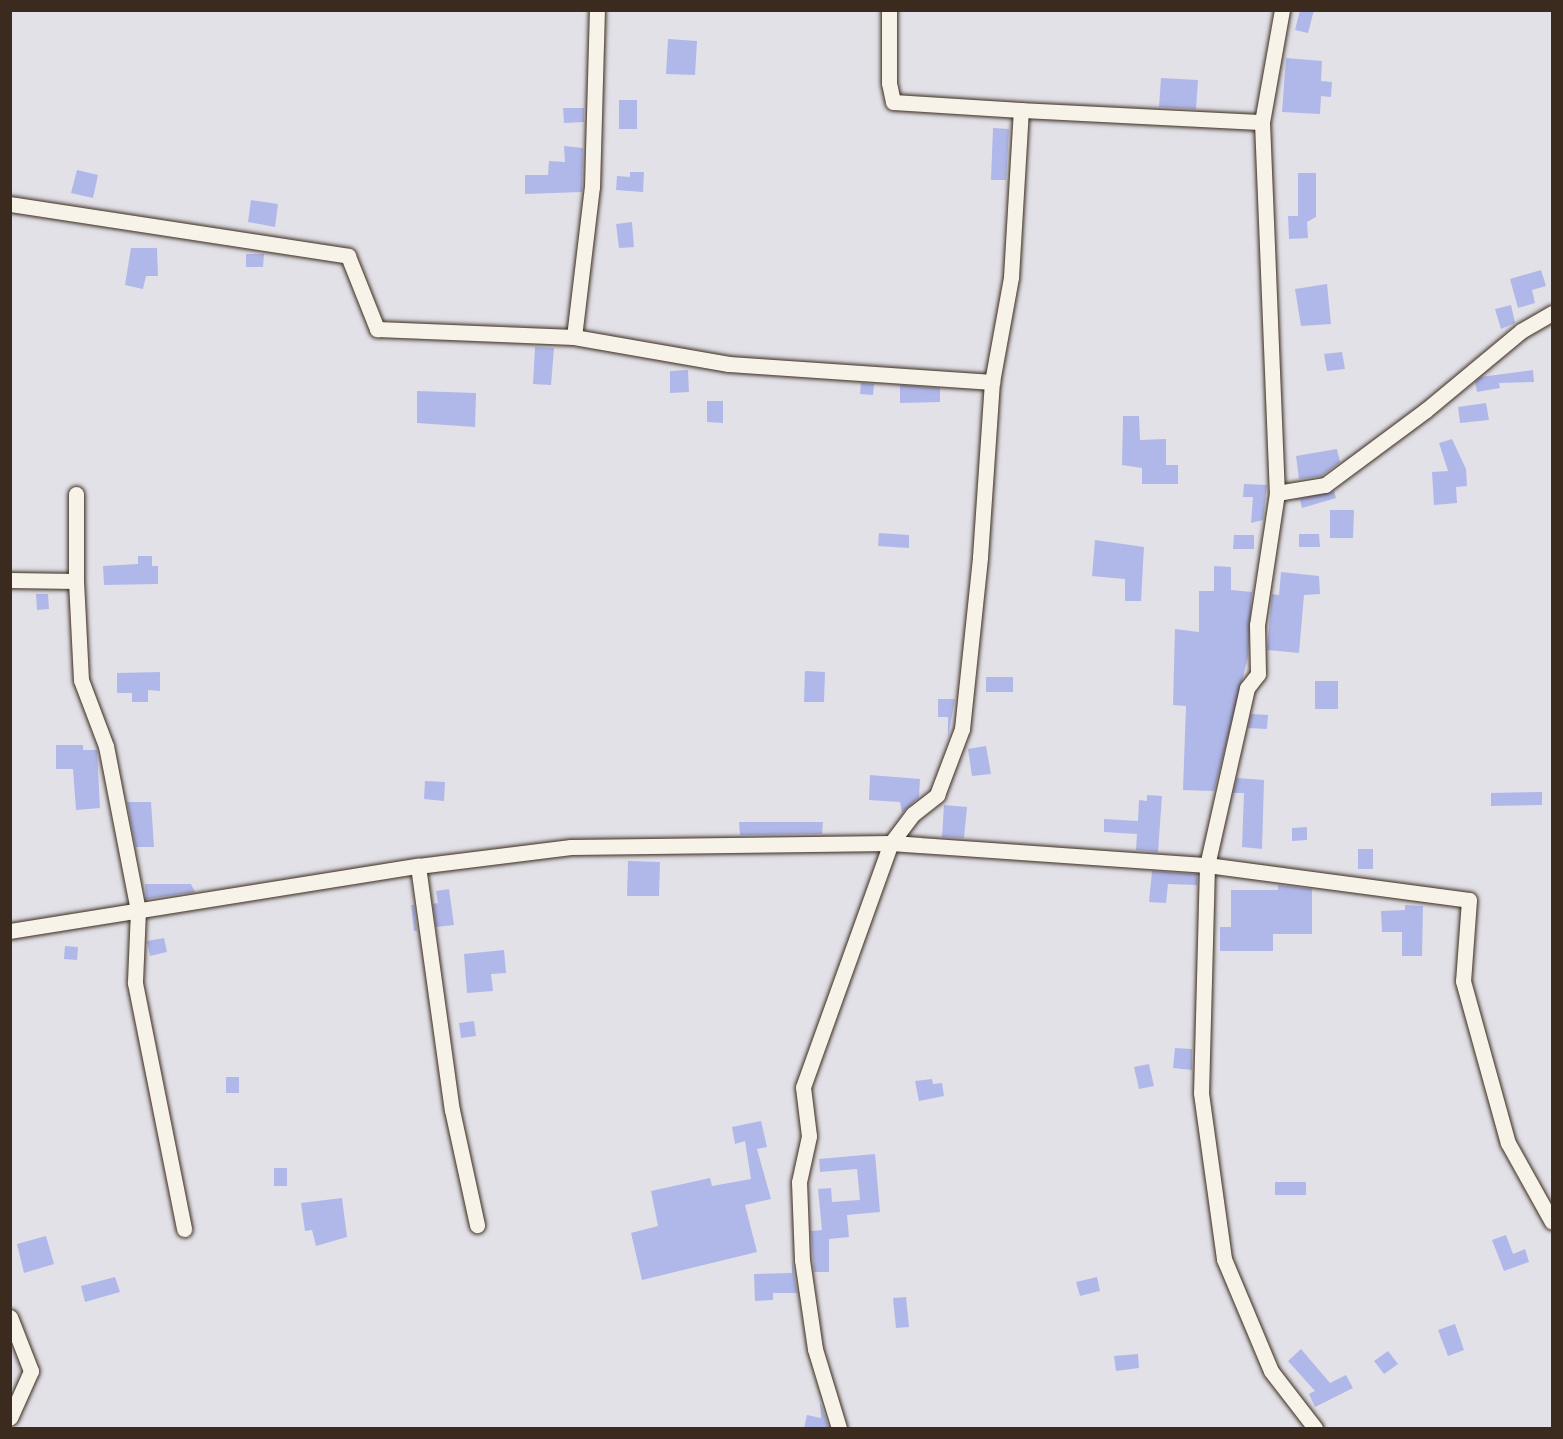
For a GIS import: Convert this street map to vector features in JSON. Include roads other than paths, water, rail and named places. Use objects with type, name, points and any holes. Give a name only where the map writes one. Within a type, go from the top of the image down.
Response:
[{"type":"street","points":[[574,337],[592,187],[597,10]]},
{"type":"street","points":[[889,10],[889,83],[893,102],[1262,122]]},
{"type":"street","points":[[1282,10],[1262,122],[1277,493],[1257,625],[1258,674],[1247,688],[1207,865],[1200,1093],[1224,1259],[1271,1371],[1315,1428]]},
{"type":"street","points":[[839,1428],[815,1350],[802,1260],[799,1182],[809,1136],[803,1087],[891,843],[912,814],[937,795],[962,729],[980,556],[992,382],[1011,277],[1021,110]]},
{"type":"street","points":[[10,204],[348,256],[377,329],[574,337],[729,364],[992,382]]},
{"type":"street","points":[[1277,493],[1324,485],[1426,410],[1521,331],[1552,313]]},
{"type":"street","points":[[76,494],[76,581],[81,680],[106,746],[138,910],[135,983],[184,1229]]},
{"type":"street","points":[[10,580],[76,581]]},
{"type":"street","points":[[10,931],[418,866],[571,847],[891,843],[1207,865],[1469,900],[1463,981],[1508,1143],[1552,1222]]},
{"type":"street","points":[[418,866],[452,1110],[477,1225]]},
{"type":"street","points":[[10,1317],[31,1371],[10,1418]]}]
